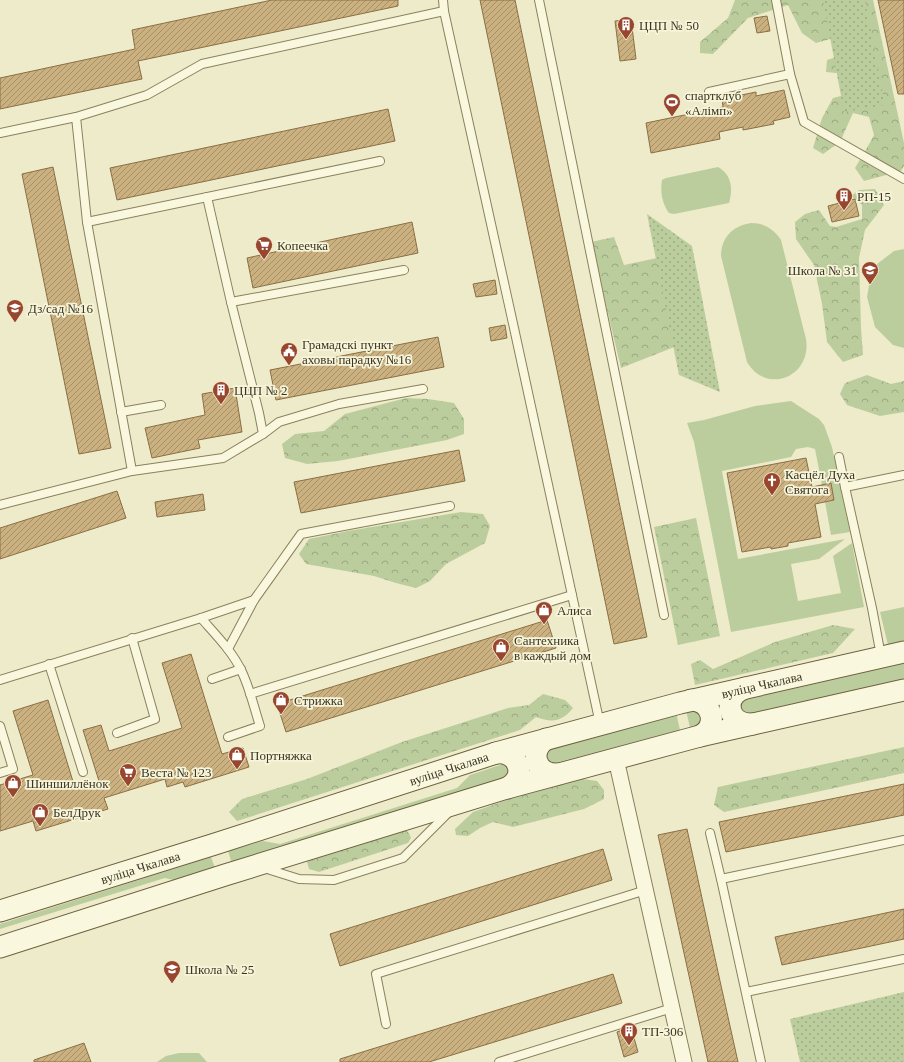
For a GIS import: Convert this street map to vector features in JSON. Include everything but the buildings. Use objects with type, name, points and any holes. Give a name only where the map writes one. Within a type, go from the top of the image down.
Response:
[{"type":"main road","name":"вуліца Чкалава","points":[[0,911],[168,859],[496,753],[691,700],[904,652]]},
{"type":"main road","points":[[745,688],[736,693],[732,698],[730,708],[732,714],[741,723],[754,724]]},
{"type":"main road","points":[[0,947],[256,865],[507,788],[700,736],[904,690]]},
{"type":"main road","points":[[691,700],[696,700],[706,705],[711,714],[711,725],[704,734],[700,736]]},
{"type":"main road","points":[[546,739],[541,743],[536,753],[538,765],[547,773],[558,774]]},
{"type":"main road","points":[[496,753],[502,753],[512,757],[519,766],[516,781],[507,788]]},
{"type":"street","points":[[616,758],[684,1062]]},
{"type":"lane","points":[[443,0],[444,11],[600,724]]},
{"type":"lane","points":[[539,0],[664,614]]},
{"type":"lane","points":[[776,0],[790,74],[804,122],[904,179]]},
{"type":"lane","points":[[0,133],[76,117],[147,95],[202,64],[444,11]]},
{"type":"lane","points":[[709,92],[790,74]]},
{"type":"lane","points":[[76,117],[87,222],[132,471]]},
{"type":"lane","points":[[87,222],[380,161]]},
{"type":"lane","points":[[207,197],[263,434]]},
{"type":"lane","points":[[231,302],[404,270]]},
{"type":"lane","points":[[0,505],[132,471],[223,458],[263,434],[279,422],[338,404],[424,389]]},
{"type":"lane","points":[[121,412],[161,405]]},
{"type":"lane","points":[[839,457],[872,608],[881,657]]},
{"type":"lane","points":[[845,487],[904,474]]},
{"type":"lane","points":[[228,649],[254,600],[301,534],[450,506]]},
{"type":"lane","points":[[250,694],[572,595]]},
{"type":"lane","points":[[0,678],[201,618],[254,600]]},
{"type":"lane","points":[[201,618],[228,649],[241,669],[260,726],[228,736]]},
{"type":"lane","points":[[117,733],[155,719],[132,638]]},
{"type":"lane","points":[[49,664],[83,772]]},
{"type":"lane","points":[[212,679],[241,669]]},
{"type":"lane","points":[[0,726],[13,769],[0,773]]},
{"type":"lane","points":[[256,865],[300,879],[334,880],[403,858],[460,802]]},
{"type":"lane","points":[[710,833],[761,1062]]},
{"type":"lane","points":[[721,879],[904,840]]},
{"type":"lane","points":[[386,1024],[376,974],[646,890]]},
{"type":"lane","points":[[746,992],[904,959]]},
{"type":"lane","points":[[499,1062],[672,1008]]},
{"type":"green space","points":[[735,0],[873,0],[904,143],[904,166],[901,171],[864,181],[855,168],[874,135],[869,117],[853,113],[840,142],[823,154],[813,148],[822,118],[833,98],[856,92],[851,68],[836,73],[826,72],[827,60],[843,55],[834,38],[816,43],[802,33],[788,5],[748,18],[713,54],[700,53],[700,42],[728,18]]},
{"type":"green space","points":[[823,0],[865,0],[885,105],[844,112]]},
{"type":"green space","points":[[718,167],[723,170],[729,178],[731,193],[729,203],[674,214],[669,213],[662,197],[662,180]]},
{"type":"green space","points":[[875,189],[884,205],[865,230],[859,258],[863,355],[843,362],[827,342],[822,304],[814,265],[796,239],[795,222],[805,214],[819,210],[830,226],[836,227],[862,219],[862,205],[851,196],[859,190]]},
{"type":"green space","points":[[647,214],[692,246],[720,392],[679,375]]},
{"type":"green space","points":[[751,223],[768,227],[781,240],[806,339],[806,352],[802,363],[795,372],[786,377],[776,379],[765,378],[755,372],[747,362],[721,256],[725,238],[738,227]]},
{"type":"green space","points":[[614,237],[624,265],[671,255],[687,342],[621,368],[591,242]]},
{"type":"green space","points":[[904,249],[904,348],[893,345],[875,327],[867,297],[872,268],[894,251]]},
{"type":"green space","points":[[867,375],[891,384],[904,381],[904,412],[880,416],[847,405],[840,394],[845,383]]},
{"type":"green space","points":[[406,398],[428,399],[454,403],[464,419],[464,434],[447,440],[338,461],[307,464],[285,458],[282,444],[295,434],[324,431],[345,414]]},
{"type":"green space","points":[[791,401],[819,419],[824,425],[832,447],[850,532],[831,535],[825,502],[834,500],[831,483],[822,485],[815,449],[808,447],[796,449],[791,457],[722,471],[738,559],[845,539],[819,559],[791,564],[798,601],[841,593],[833,556],[852,543],[864,607],[731,632],[694,442],[687,423],[704,420],[755,406]]},
{"type":"green space","points":[[461,512],[483,514],[490,526],[485,543],[446,564],[430,581],[416,588],[374,576],[306,564],[299,554],[309,539]]},
{"type":"green space","points":[[696,518],[720,636],[678,645],[654,527]]},
{"type":"green space","points":[[904,607],[904,641],[888,645],[880,612]]},
{"type":"green space","points":[[833,625],[855,629],[833,653],[695,685],[691,664],[700,660],[713,669],[775,642]]},
{"type":"green space","points":[[904,660],[904,680],[750,715],[742,713],[738,708],[744,695]]},
{"type":"green space","points":[[543,694],[565,700],[573,708],[561,719],[547,720],[536,717],[520,730],[237,821],[229,812],[242,799],[307,779],[402,742],[508,708],[529,705]]},
{"type":"green space","points":[[700,709],[701,725],[690,728],[686,710]]},
{"type":"green space","points":[[676,712],[680,730],[551,764],[543,752],[545,748]]},
{"type":"green space","points":[[904,747],[904,773],[724,812],[714,805],[718,787]]},
{"type":"green space","points":[[506,763],[511,768],[505,779],[232,864],[228,851],[263,841],[280,844],[457,788],[470,775]]},
{"type":"green space","points":[[583,779],[597,781],[604,790],[604,799],[584,809],[513,827],[493,822],[468,836],[456,835],[455,829],[473,812],[546,786]]},
{"type":"green space","points":[[404,829],[409,833],[411,838],[408,843],[319,872],[309,869],[307,862],[312,856]]},
{"type":"green space","points":[[211,857],[216,871],[182,882],[165,878],[0,929],[0,924]]},
{"type":"green space","points":[[904,992],[904,1062],[800,1062],[790,1019]]},
{"type":"green space","points":[[179,1053],[199,1053],[207,1062],[157,1062],[166,1056]]},
{"type":"place","name":"ЦЦП № 50","points":[[626,40]]},
{"type":"place","name":"спартклуб «Алімп»","points":[[672,117]]},
{"type":"place","name":"РП-15","points":[[844,211]]},
{"type":"place","name":"Копеечка","points":[[264,260]]},
{"type":"place","name":"Школа № 31","points":[[870,285]]},
{"type":"place","name":"Дз/сад №16","points":[[15,323]]},
{"type":"place","name":"Грамадскі пункт аховы парадку №16","points":[[289,366]]},
{"type":"place","name":"ЦЦП № 2","points":[[221,405]]},
{"type":"place","name":"Касцёл Духа Святога","points":[[772,496]]},
{"type":"place","name":"Алиса","points":[[544,625]]},
{"type":"place","name":"Сантехника в каждый дом","points":[[501,662]]},
{"type":"place","name":"Стрижка","points":[[281,715]]},
{"type":"place","name":"Портняжка","points":[[237,770]]},
{"type":"place","name":"Веста № 123","points":[[128,787]]},
{"type":"place","name":"Шиншиллёнок","points":[[13,798]]},
{"type":"place","name":"БелДрук","points":[[40,827]]},
{"type":"place","name":"Школа № 25","points":[[172,984]]},
{"type":"place","name":"ТП-306","points":[[629,1046]]}]
